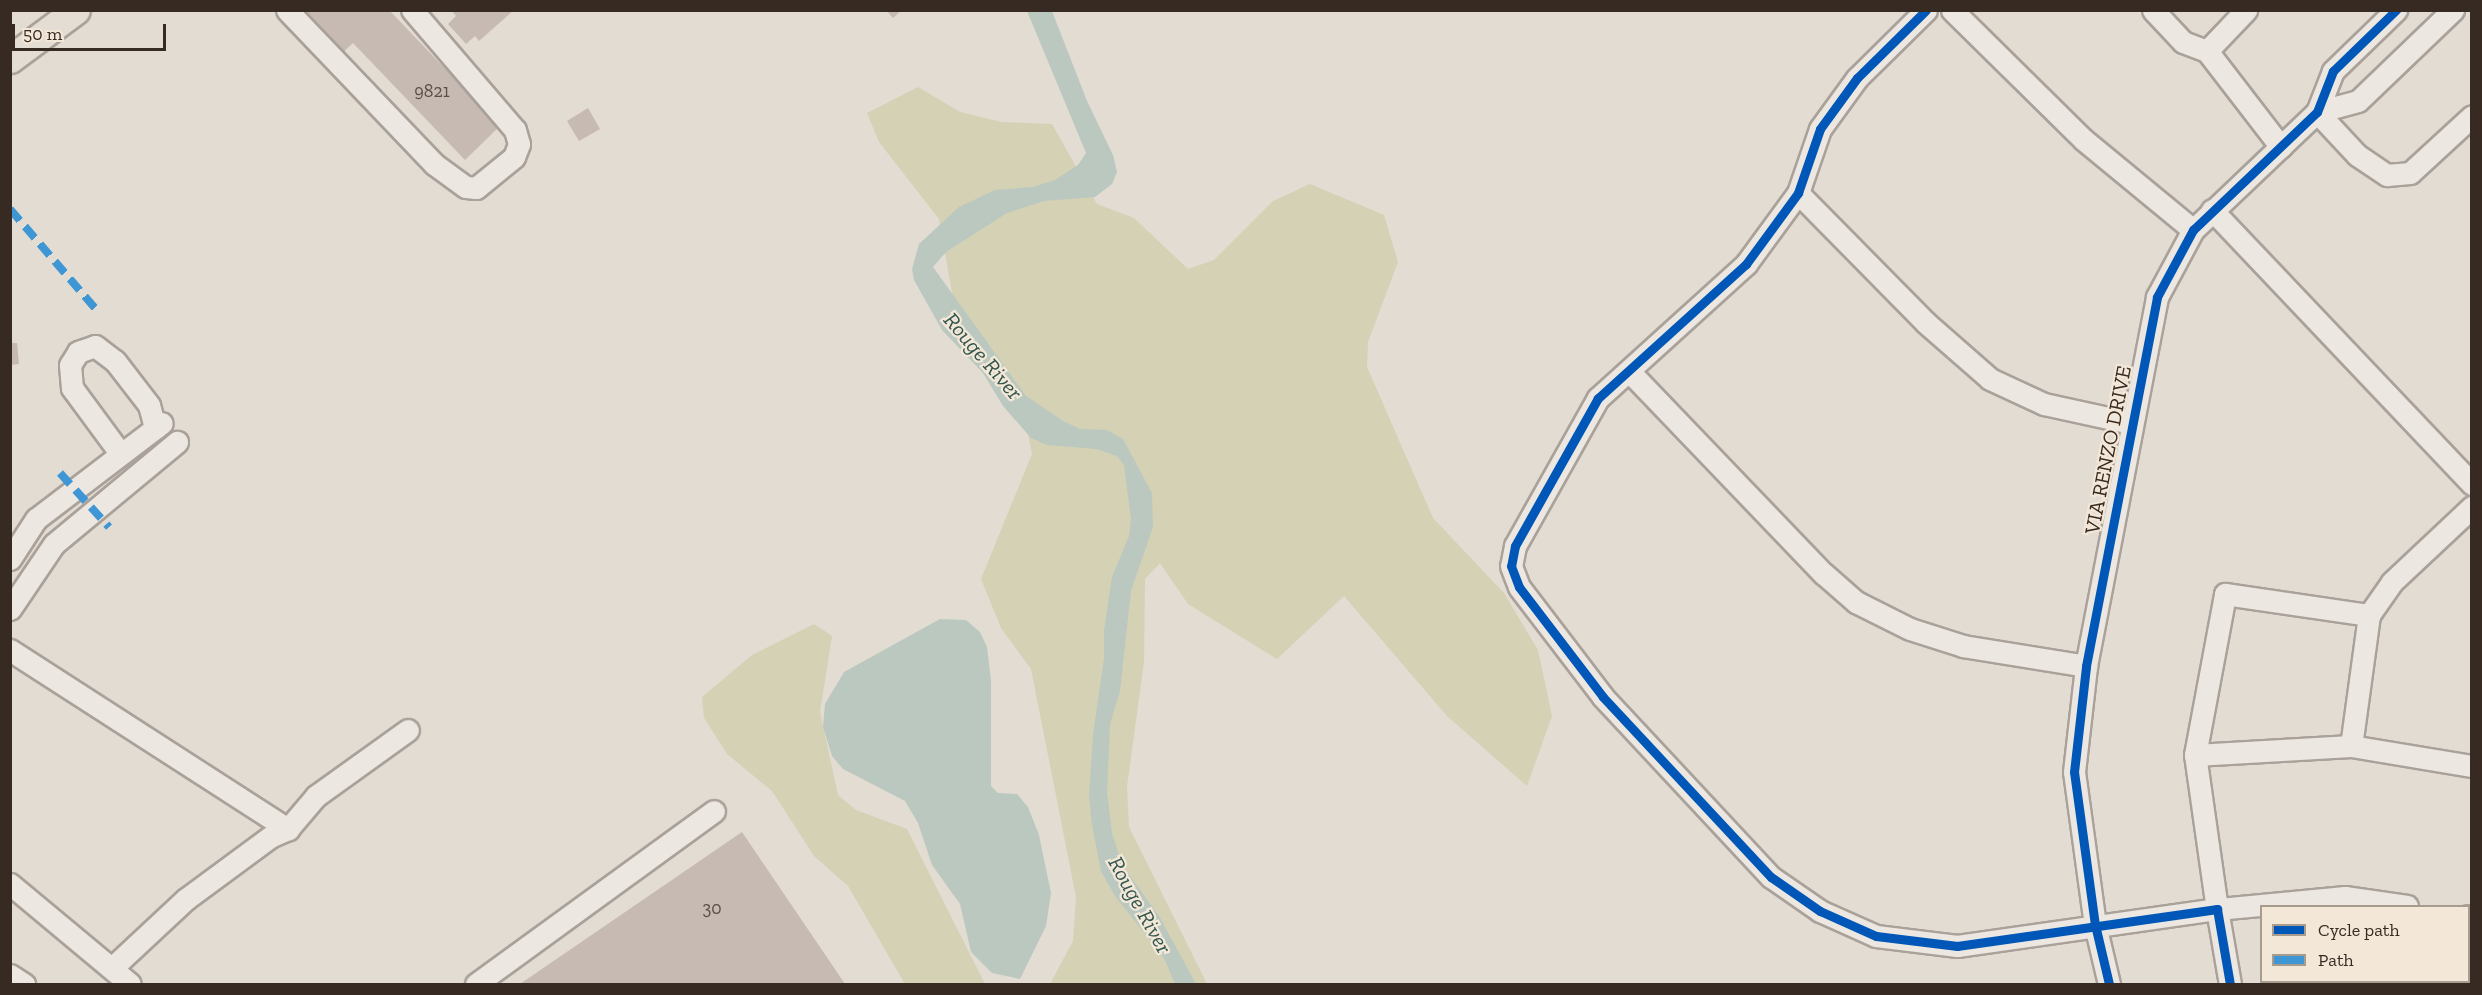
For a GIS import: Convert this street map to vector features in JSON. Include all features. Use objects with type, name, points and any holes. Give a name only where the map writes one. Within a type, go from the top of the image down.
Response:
[{"type":"main road","points":[[10,59],[76,10]]},
{"type":"street","points":[[287,10],[434,164],[466,187],[476,188],[514,157],[519,144],[515,130],[412,10]]},
{"type":"street","points":[[1926,10],[1857,78],[1820,129],[1798,193],[1746,264],[1598,398],[1515,546],[1511,566],[1519,587],[1603,698],[1772,877],[1820,911],[1876,936],[1957,946],[2217,909],[2345,897],[2400,905]]},
{"type":"street","points":[[1952,10],[2084,140],[2193,230]]},
{"type":"street","points":[[2153,10],[2183,42],[2207,51],[2281,147]]},
{"type":"street","points":[[2207,51],[2246,10]]},
{"type":"street","name":"VIA RENZO DRIVE","points":[[2109,984],[2095,925],[2074,771],[2086,666],[2157,297],[2193,230],[2318,112],[2333,71],[2396,10]]},
{"type":"street","name":"VIA RENZO DRIVE","points":[[2318,112],[2358,101],[2453,10]]},
{"type":"street","points":[[2318,112],[2357,155],[2387,175],[2410,173],[2472,116]]},
{"type":"street","points":[[1798,193],[1925,322],[1990,379],[2044,404],[2131,423]]},
{"type":"street","points":[[2212,210],[2472,484]]},
{"type":"street","points":[[10,559],[36,519],[158,426],[149,405],[115,361],[95,346],[78,352],[70,365],[72,388],[120,453]]},
{"type":"street","points":[[1629,371],[1824,574],[1856,602],[1910,629],[1962,646],[2086,666]]},
{"type":"street","points":[[10,609],[54,544],[177,442]]},
{"type":"street","points":[[2351,746],[2369,615],[2392,582],[2472,507]]},
{"type":"street","points":[[2230,984],[2195,755],[2225,594],[2369,615]]},
{"type":"street","points":[[10,650],[288,829]]},
{"type":"street","points":[[113,968],[186,899],[229,867],[288,829],[316,796],[408,730]]},
{"type":"street","points":[[2195,755],[2351,746],[2472,766]]},
{"type":"street","points":[[476,984],[714,811]]},
{"type":"street","points":[[10,884],[130,984]]},
{"type":"street","points":[[10,975],[24,984]]},
{"type":"shaded area","points":[[918,87],[960,112],[1002,122],[1052,124],[1097,204],[1134,218],[1188,269],[1214,260],[1273,201],[1310,184],[1384,215],[1398,262],[1368,342],[1367,367],[1433,518],[1504,593],[1538,650],[1552,716],[1527,786],[1447,716],[1344,596],[1277,659],[1188,604],[1160,563],[1145,579],[1144,662],[1127,787],[1129,827],[1207,984],[1050,984],[1073,941],[1076,897],[1031,669],[1001,628],[981,579],[1032,454],[1026,424],[957,321],[939,219],[879,142],[867,113]]},
{"type":"shaded area","points":[[814,624],[832,636],[820,712],[838,795],[856,810],[907,829],[985,984],[905,984],[848,886],[814,856],[772,791],[727,754],[704,718],[702,697],[752,655]]},
{"type":"water","name":"Rouge River","points":[[1027,11],[1052,11],[1087,101],[1113,155],[1117,172],[1112,184],[1095,197],[1044,201],[1007,213],[946,252],[933,267],[1026,396],[1063,421],[1080,429],[1107,430],[1123,439],[1152,493],[1153,527],[1131,591],[1120,691],[1110,724],[1107,792],[1112,833],[1122,865],[1159,916],[1196,984],[1175,984],[1164,958],[1115,896],[1101,871],[1092,825],[1089,795],[1093,734],[1104,659],[1104,631],[1112,577],[1129,536],[1131,519],[1124,465],[1117,456],[1096,449],[1047,445],[1031,438],[1003,406],[983,373],[942,330],[914,280],[912,269],[919,244],[959,207],[995,190],[1033,187],[1055,180],[1078,165],[1086,153]]},
{"type":"water","points":[[940,619],[966,620],[980,632],[987,647],[991,681],[991,786],[998,793],[1017,794],[1028,807],[1039,835],[1051,893],[1046,926],[1020,979],[992,973],[971,952],[960,904],[932,865],[918,823],[905,801],[843,769],[832,756],[823,727],[825,704],[844,672]]},
{"type":"building","points":[[295,10],[389,10],[500,126],[465,160],[353,43],[339,56]]},
{"type":"building","points":[[451,10],[514,10],[479,41],[475,36],[466,44],[448,24],[456,16]]},
{"type":"building","points":[[886,10],[902,10],[893,18]]},
{"type":"building","points":[[588,108],[600,129],[579,141],[567,121]]},
{"type":"building","points":[[10,343],[17,343],[19,364],[10,365]]},
{"type":"building","points":[[742,832],[845,984],[520,984]]},
{"type":"marked path","points":[[10,209],[99,313]]},
{"type":"marked path","points":[[60,473],[109,527]]},
{"type":"cycle path","points":[[1926,10],[1857,78],[1820,129],[1798,193],[1746,264],[1598,398],[1515,546],[1511,566],[1519,587],[1603,697],[1771,877],[1820,911],[1876,936],[1957,946],[2217,909],[2230,984]]},
{"type":"cycle path","points":[[2109,984],[2095,925],[2074,772],[2086,666],[2157,297],[2193,230],[2317,112],[2333,71],[2396,10]]}]
